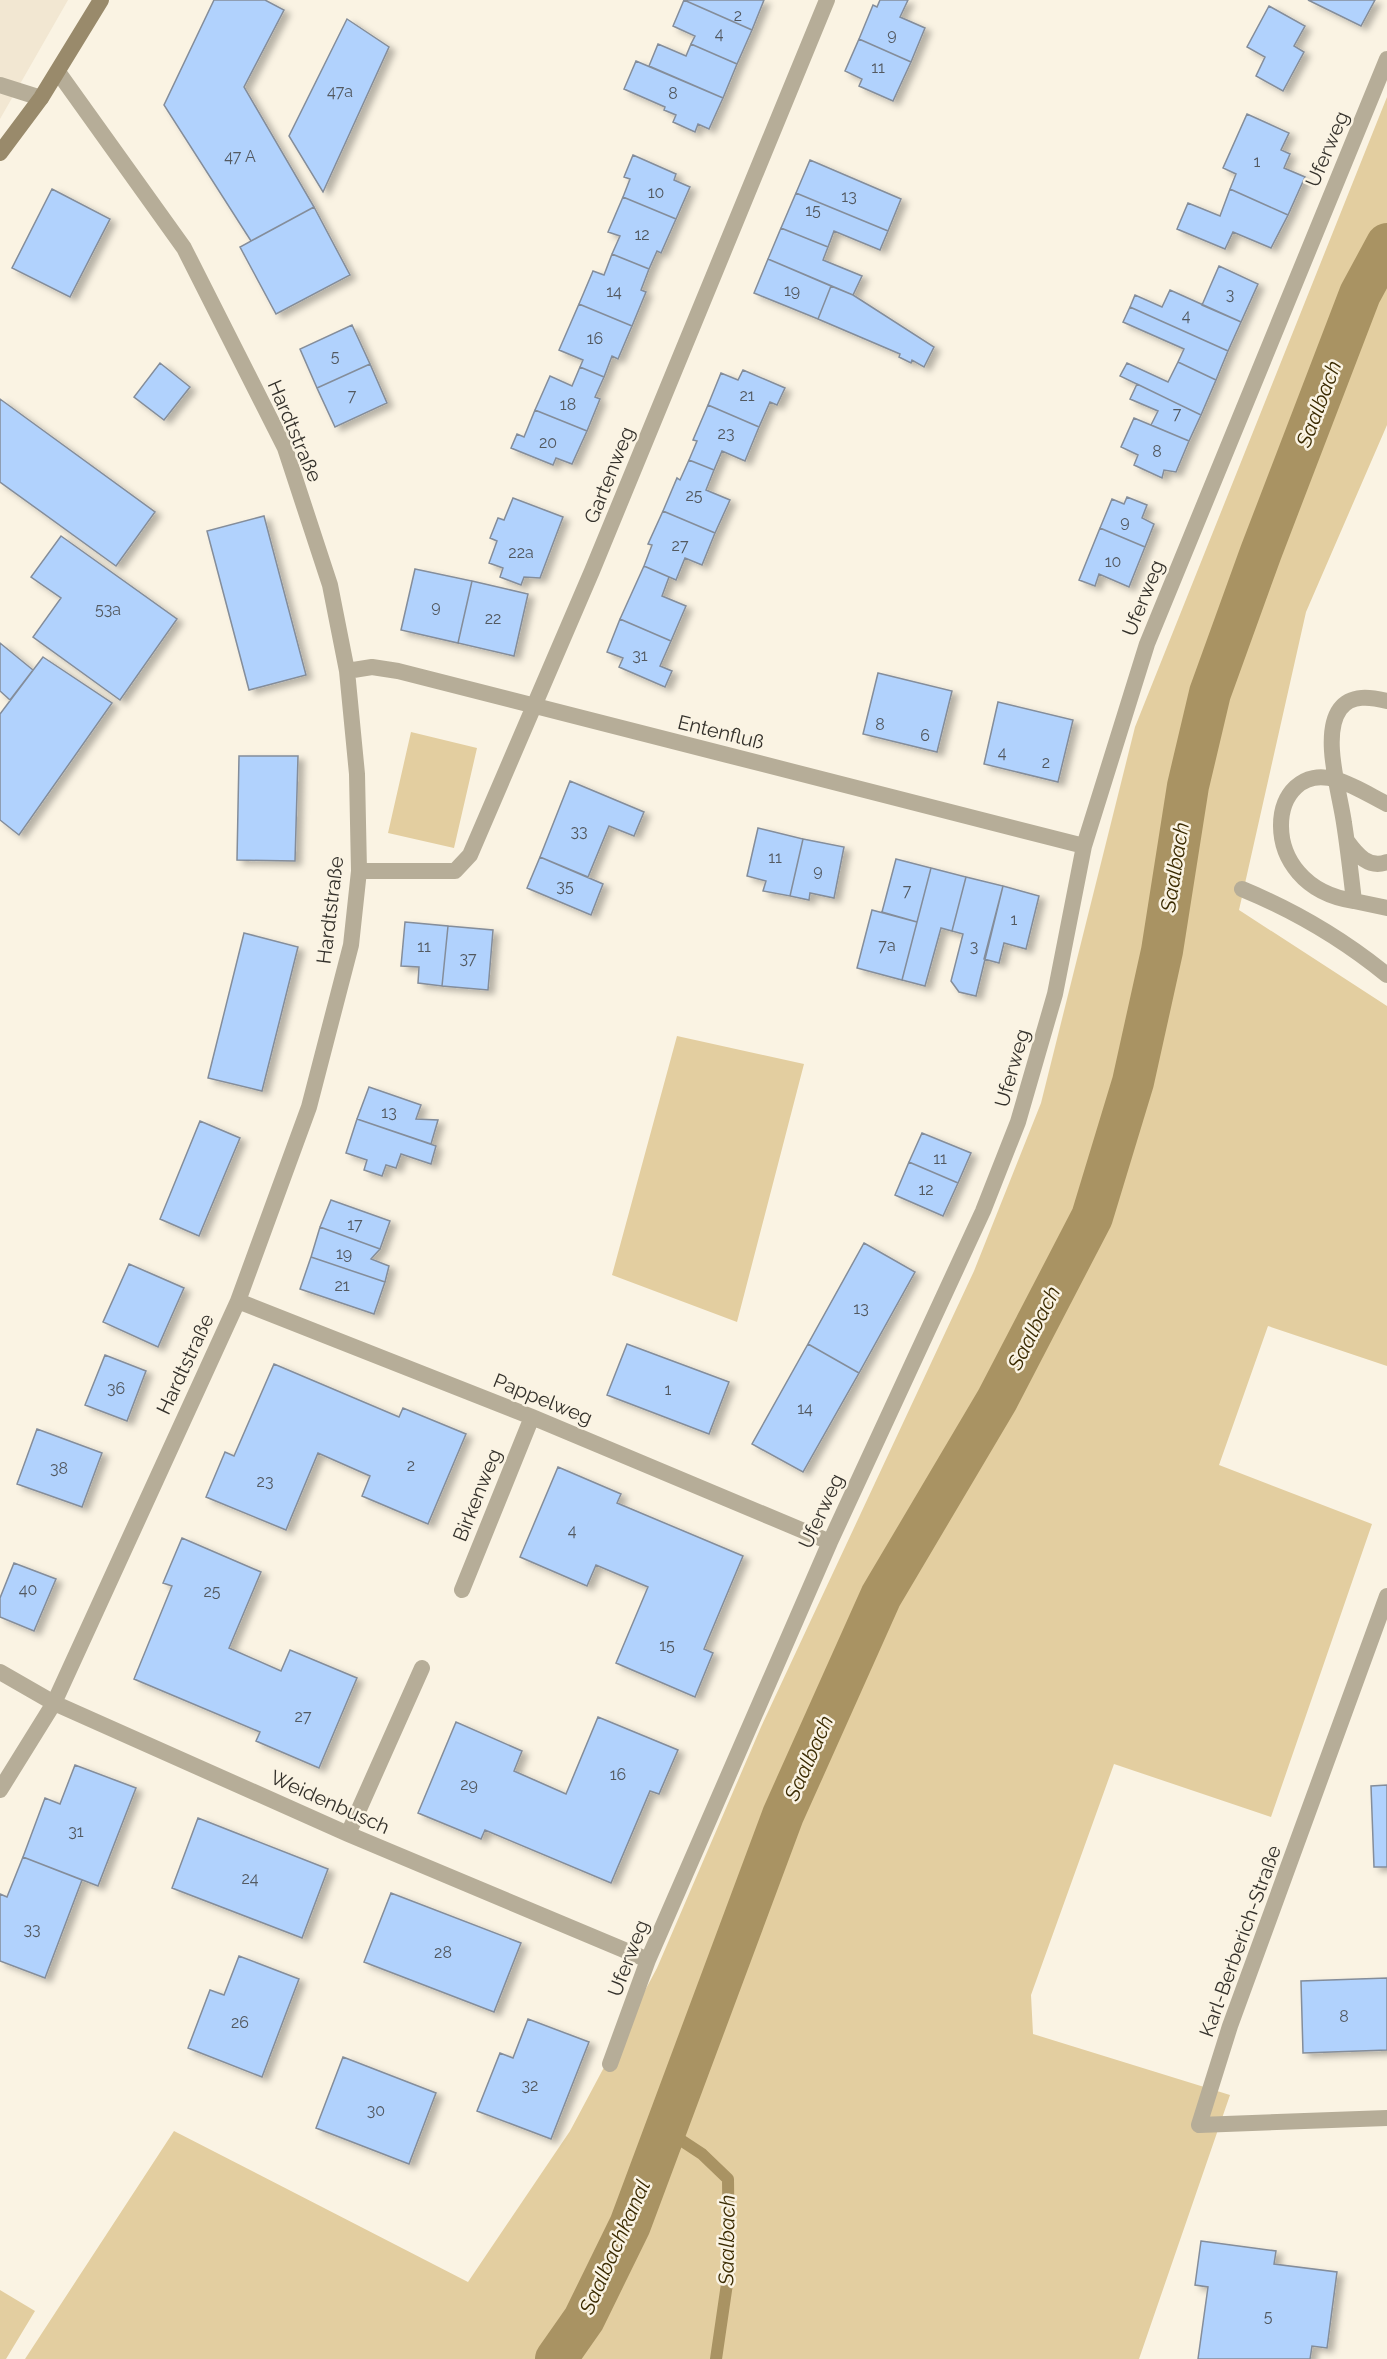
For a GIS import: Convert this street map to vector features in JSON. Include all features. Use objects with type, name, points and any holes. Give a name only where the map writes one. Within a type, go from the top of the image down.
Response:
[{"type":"main road","points":[[0,153],[41,98],[101,0]]},
{"type":"street","name":"Gartenweg","points":[[359,871],[455,871],[470,855],[592,571],[827,0]]},
{"type":"street","name":"Uferweg","points":[[610,2064],[648,1960],[830,1542],[983,1211],[1018,1122],[1055,994],[1084,846],[1146,644],[1387,59]]},
{"type":"street","name":"Hardtstraße","points":[[0,1790],[54,1703],[238,1301],[309,1107],[351,945],[359,871],[357,774],[347,671],[330,585],[285,448],[184,248],[58,72]]},
{"type":"street","points":[[0,86],[41,98]]},
{"type":"street","name":"Entenfluß","points":[[347,671],[372,667],[398,671],[1084,846]]},
{"type":"street","points":[[1354,901],[1332,758],[1332,724],[1340,708],[1355,699],[1372,698],[1387,701]]},
{"type":"street","points":[[1387,804],[1336,779],[1317,777],[1300,784],[1286,798],[1280,821],[1281,842],[1290,864],[1303,877],[1319,889],[1338,898],[1387,908]]},
{"type":"street","points":[[1346,840],[1356,854],[1368,863],[1387,862]]},
{"type":"street","points":[[1242,889],[1272,902],[1323,931],[1363,955],[1387,975]]},
{"type":"street","name":"Pappelweg","points":[[238,1301],[532,1417],[830,1542]]},
{"type":"street","name":"Birkenweg","points":[[462,1590],[532,1417]]},
{"type":"street","name":"Karl-Berberich-Straße","points":[[1387,1596],[1230,2026],[1199,2125],[1387,2118]]},
{"type":"street","points":[[348,1834],[422,1668]]},
{"type":"street","name":"Weidenbusch","points":[[0,1672],[54,1703],[348,1834],[648,1960]]},
{"type":"shaded area","points":[[0,0],[68,0],[0,119]]},
{"type":"shaded area","points":[[1387,97],[1387,425],[1306,612],[1239,910],[1387,1006],[1387,1366],[1268,1326],[1219,1465],[1372,1524],[1271,1817],[1114,1764],[1031,1995],[1033,2034],[1230,2095],[1139,2359],[25,2359],[174,2131],[468,2282],[570,2131],[657,1968],[761,1727],[974,1271],[1041,1103],[1135,727]]},
{"type":"shaded area","points":[[411,732],[477,748],[454,848],[388,833]]},
{"type":"shaded area","points":[[677,1036],[804,1064],[737,1322],[612,1275]]},
{"type":"shaded area","points":[[0,2290],[35,2311],[6,2359],[0,2359]]},
{"type":"building","points":[[214,0],[265,0],[284,10],[244,87],[314,207],[251,241],[164,105]]},
{"type":"building","points":[[684,0],[764,0],[752,30]]},
{"type":"building","points":[[684,0],[752,30],[737,64],[691,44],[695,36],[673,26]]},
{"type":"building","points":[[880,0],[908,0],[900,17],[925,28],[911,62],[859,39],[873,5],[877,7]]},
{"type":"building","points":[[1308,0],[1375,0],[1361,26]]},
{"type":"building","points":[[1269,6],[1305,26],[1294,46],[1304,52],[1283,91],[1256,76],[1265,57],[1247,47]]},
{"type":"building","points":[[347,19],[389,47],[323,192],[289,136]]},
{"type":"building","points":[[859,39],[911,62],[893,101],[859,86],[862,79],[845,71]]},
{"type":"building","points":[[658,44],[686,56],[691,44],[737,64],[723,98],[649,66]]},
{"type":"building","points":[[636,61],[723,98],[709,129],[698,124],[695,132],[673,122],[676,115],[664,110],[665,107],[624,89]]},
{"type":"building","points":[[1247,114],[1289,133],[1281,150],[1290,154],[1284,168],[1305,177],[1288,215],[1230,189],[1236,174],[1223,168]]},
{"type":"building","points":[[633,155],[676,174],[674,180],[690,187],[676,219],[623,197],[630,179],[624,177]]},
{"type":"building","points":[[810,160],[901,199],[888,231],[796,193]]},
{"type":"building","points":[[52,189],[110,219],[70,297],[12,268]]},
{"type":"building","points":[[1230,189],[1288,215],[1271,248],[1233,232],[1225,249],[1177,229],[1188,203],[1220,216]]},
{"type":"building","points":[[796,193],[888,231],[880,250],[834,231],[828,247],[781,228]]},
{"type":"building","points":[[623,197],[676,219],[661,253],[657,251],[649,269],[612,254],[620,236],[608,232]]},
{"type":"building","points":[[314,207],[350,275],[276,314],[240,247]]},
{"type":"building","points":[[781,228],[828,247],[823,260],[862,276],[853,295],[768,259]]},
{"type":"building","points":[[612,254],[649,269],[641,290],[646,292],[632,326],[579,304],[593,271],[604,275]]},
{"type":"building","points":[[768,259],[831,286],[818,319],[754,293]]},
{"type":"building","points":[[1219,266],[1258,284],[1241,322],[1202,305]]},
{"type":"building","points":[[831,286],[853,295],[934,347],[924,367],[912,360],[911,363],[899,357],[900,354],[818,319]]},
{"type":"building","points":[[1170,290],[1241,322],[1228,351],[1130,307],[1135,295],[1162,307]]},
{"type":"building","points":[[579,304],[632,326],[618,359],[612,356],[604,377],[580,367],[583,360],[559,350]]},
{"type":"building","points":[[1130,307],[1228,351],[1216,380],[1178,362],[1184,349],[1123,322]]},
{"type":"building","points":[[352,325],[370,364],[317,388],[300,349]]},
{"type":"building","points":[[1178,362],[1216,380],[1201,415],[1120,376],[1127,363],[1168,382]]},
{"type":"building","points":[[160,363],[190,387],[164,420],[134,397]]},
{"type":"building","points":[[370,364],[387,403],[335,427],[317,388]]},
{"type":"building","points":[[580,367],[604,377],[595,397],[600,399],[587,431],[535,410],[550,376],[572,386]]},
{"type":"building","points":[[743,370],[785,388],[777,405],[770,402],[759,427],[708,405],[721,373],[738,380]]},
{"type":"building","points":[[1137,384],[1201,415],[1189,441],[1151,425],[1158,411],[1130,399]]},
{"type":"building","points":[[0,399],[155,512],[116,566],[0,482]]},
{"type":"building","points":[[708,405],[759,427],[745,461],[722,451],[714,470],[689,460],[697,441],[693,440]]},
{"type":"building","points":[[535,410],[587,431],[572,464],[556,458],[553,465],[511,448],[517,434],[524,437]]},
{"type":"building","points":[[1134,418],[1189,441],[1176,472],[1164,470],[1162,478],[1134,465],[1138,455],[1121,447]]},
{"type":"building","points":[[689,460],[714,470],[706,490],[730,500],[715,533],[663,511],[677,478],[680,480]]},
{"type":"building","points":[[1127,497],[1147,505],[1142,518],[1154,524],[1145,547],[1100,528],[1112,499],[1124,504]]},
{"type":"building","points":[[513,498],[563,517],[540,578],[524,577],[521,585],[500,577],[503,568],[489,563],[497,541],[490,538],[498,518],[504,520]]},
{"type":"building","points":[[663,511],[715,533],[702,565],[685,558],[676,580],[644,566],[652,545],[648,544]]},
{"type":"building","points":[[264,516],[306,675],[249,690],[207,531]]},
{"type":"building","points":[[1100,528],[1145,547],[1129,587],[1099,574],[1095,586],[1079,580]]},
{"type":"building","points":[[61,536],[177,619],[120,700],[33,637],[61,598],[31,577]]},
{"type":"building","points":[[644,566],[669,577],[662,596],[686,606],[671,641],[620,619]]},
{"type":"building","points":[[415,569],[472,581],[458,643],[401,630]]},
{"type":"building","points":[[472,581],[528,594],[514,656],[458,643]]},
{"type":"building","points":[[620,619],[671,641],[660,666],[672,671],[665,687],[619,667],[623,658],[607,652]]},
{"type":"building","points":[[0,643],[33,670],[10,700],[0,691]]},
{"type":"building","points":[[43,657],[112,703],[19,835],[0,820],[0,714]]},
{"type":"building","points":[[878,673],[952,691],[937,752],[863,734]]},
{"type":"building","points":[[998,702],[1073,720],[1058,782],[984,764]]},
{"type":"building","points":[[239,756],[298,756],[295,861],[237,860]]},
{"type":"building","points":[[570,781],[644,812],[634,836],[609,826],[588,877],[540,857]]},
{"type":"building","points":[[758,828],[803,839],[790,896],[763,891],[766,881],[747,876]]},
{"type":"building","points":[[803,839],[844,847],[834,898],[810,893],[809,900],[790,896]]},
{"type":"building","points":[[540,857],[603,884],[591,915],[527,888]]},
{"type":"building","points":[[896,859],[931,868],[917,922],[882,912]]},
{"type":"building","points":[[931,868],[966,877],[952,931],[941,928],[925,986],[902,980]]},
{"type":"building","points":[[966,877],[1003,886],[976,996],[959,992],[951,981],[963,934],[952,931]]},
{"type":"building","points":[[1003,886],[1039,896],[1026,949],[1004,943],[999,963],[984,959]]},
{"type":"building","points":[[872,910],[917,922],[902,980],[857,968]]},
{"type":"building","points":[[405,922],[448,926],[442,986],[418,983],[419,967],[401,966]]},
{"type":"building","points":[[448,926],[493,930],[488,990],[442,986]]},
{"type":"building","points":[[244,933],[298,947],[262,1091],[208,1078]]},
{"type":"building","points":[[369,1087],[421,1105],[416,1119],[438,1120],[431,1144],[357,1119]]},
{"type":"building","points":[[357,1119],[436,1146],[431,1164],[401,1154],[396,1168],[386,1165],[382,1176],[364,1170],[367,1160],[346,1153]]},
{"type":"building","points":[[200,1121],[240,1138],[199,1236],[160,1219]]},
{"type":"building","points":[[922,1133],[971,1153],[958,1183],[909,1162]]},
{"type":"building","points":[[909,1162],[958,1183],[943,1216],[895,1195]]},
{"type":"building","points":[[331,1200],[390,1221],[380,1249],[320,1227]]},
{"type":"building","points":[[320,1227],[380,1249],[371,1259],[389,1266],[385,1282],[311,1257]]},
{"type":"building","points":[[864,1243],[915,1272],[859,1373],[808,1344]]},
{"type":"building","points":[[311,1257],[385,1282],[374,1314],[300,1289]]},
{"type":"building","points":[[129,1264],[184,1288],[158,1347],[103,1322]]},
{"type":"building","points":[[627,1344],[729,1382],[709,1434],[607,1395]]},
{"type":"building","points":[[808,1344],[859,1373],[803,1472],[752,1444]]},
{"type":"building","points":[[105,1355],[146,1371],[127,1421],[85,1405]]},
{"type":"building","points":[[274,1364],[399,1417],[403,1408],[466,1434],[428,1524],[362,1496],[370,1476],[318,1453],[286,1530],[206,1497],[225,1452],[234,1456]]},
{"type":"building","points":[[37,1429],[102,1453],[82,1507],[17,1484]]},
{"type":"building","points":[[558,1467],[621,1494],[617,1503],[743,1556],[704,1649],[713,1653],[695,1697],[616,1663],[648,1587],[596,1565],[587,1586],[520,1557]]},
{"type":"building","points":[[182,1538],[261,1572],[229,1648],[281,1671],[290,1650],[357,1678],[319,1768],[256,1741],[260,1732],[134,1679],[172,1586],[163,1583]]},
{"type":"building","points":[[14,1563],[56,1579],[34,1631],[0,1617],[0,1598]]},
{"type":"building","points":[[598,1717],[678,1750],[659,1794],[650,1791],[611,1883],[485,1830],[481,1839],[418,1813],[456,1722],[522,1751],[514,1771],[566,1794]]},
{"type":"building","points":[[75,1765],[136,1788],[98,1886],[23,1857],[45,1798],[60,1804]]},
{"type":"building","points":[[1387,1785],[1387,1867],[1374,1867],[1371,1786]]},
{"type":"building","points":[[198,1818],[328,1869],[302,1938],[172,1888]]},
{"type":"building","points":[[23,1857],[82,1880],[45,1978],[0,1961],[0,1894],[7,1897]]},
{"type":"building","points":[[391,1893],[521,1943],[494,2012],[364,1962]]},
{"type":"building","points":[[239,1956],[299,1979],[262,2077],[188,2048],[210,1990],[224,1995]]},
{"type":"building","points":[[1387,1978],[1387,2050],[1303,2053],[1301,1981]]},
{"type":"building","points":[[528,2019],[589,2042],[551,2139],[477,2111],[500,2053],[513,2058]]},
{"type":"building","points":[[343,2057],[436,2093],[409,2164],[316,2128]]},
{"type":"building","points":[[1201,2241],[1276,2251],[1274,2264],[1337,2272],[1327,2348],[1312,2346],[1310,2359],[1198,2359],[1208,2287],[1195,2285]]},
{"type":"waterway","name":"Saalbach","points":[[556,2359],[584,2319],[630,2225],[783,1815],[881,1596],[997,1400],[1092,1217],[1133,1082],[1162,951],[1188,786],[1210,693],[1261,552],[1360,294],[1387,244]]},
{"type":"waterway","name":"Saalbach","points":[[664,2129],[702,2154],[728,2179],[729,2270],[716,2359]]},
{"type":"water label","name":"Saalbachkanal","points":[[615,2247]]}]
